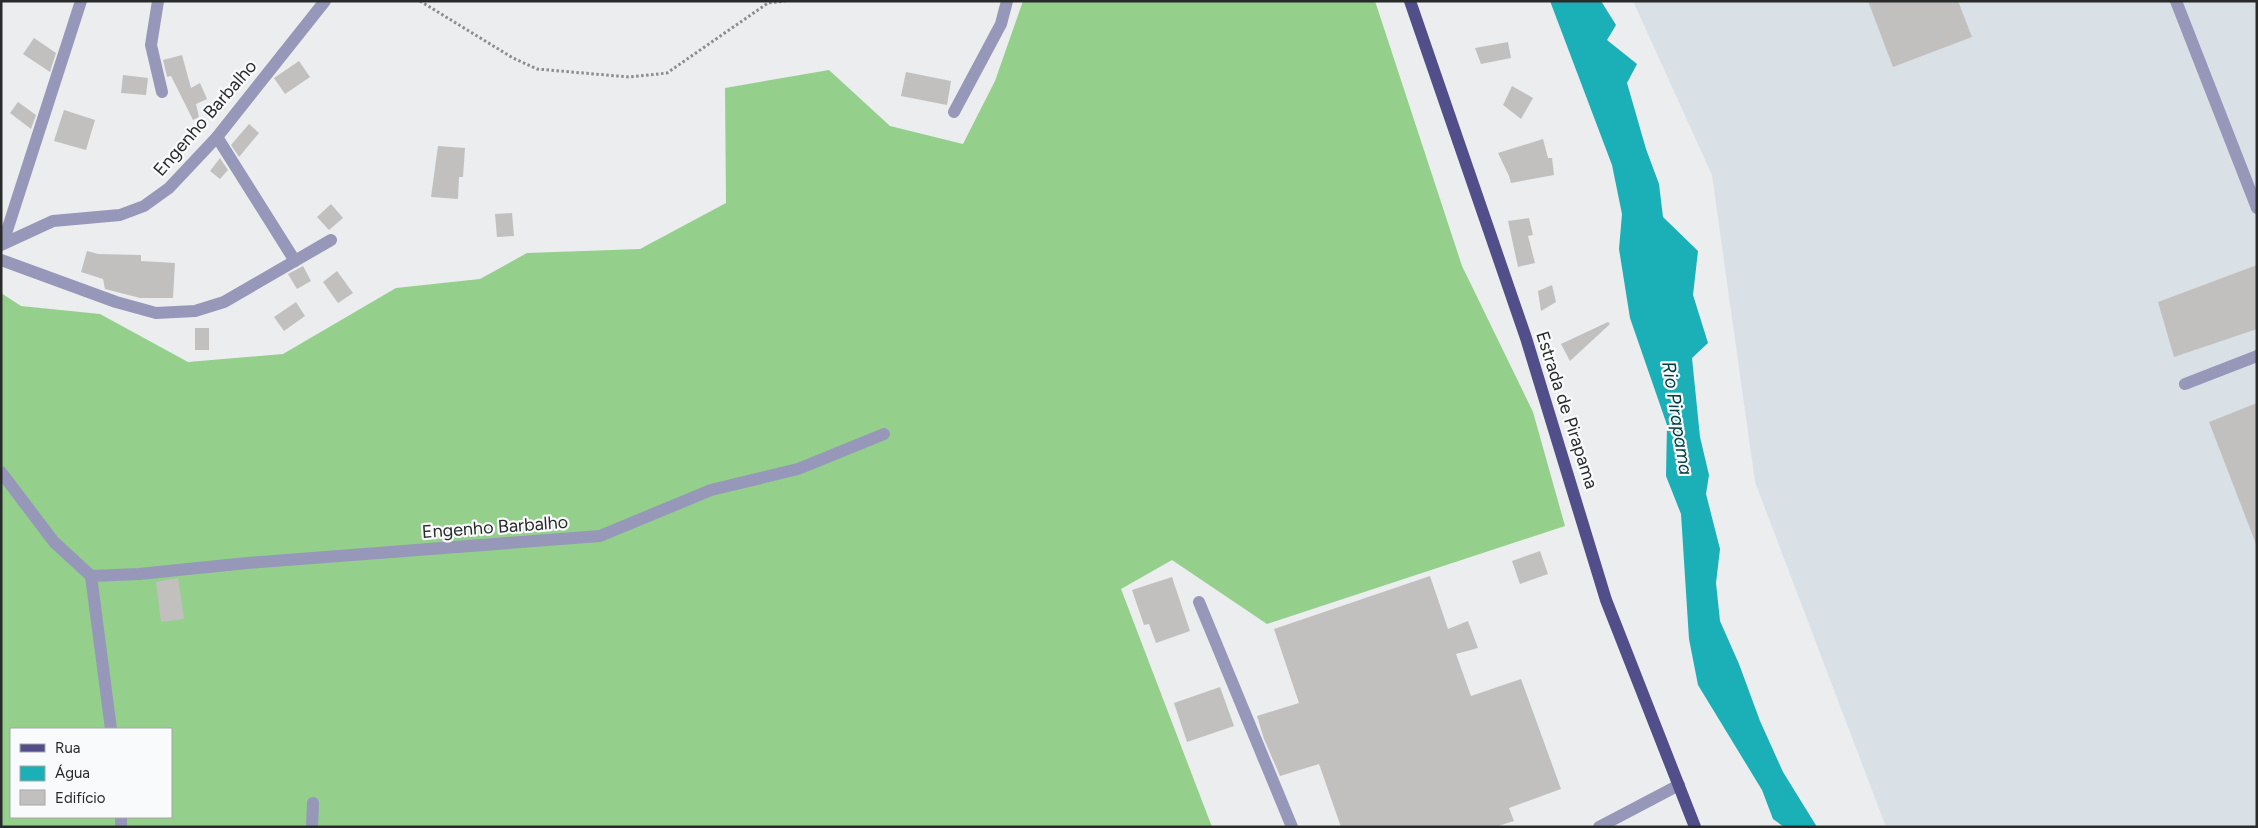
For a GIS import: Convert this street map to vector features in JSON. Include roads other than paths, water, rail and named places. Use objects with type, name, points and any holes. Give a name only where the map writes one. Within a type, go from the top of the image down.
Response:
[{"type":"main road","name":"Estrada de Pirapama","points":[[1410,1],[1529,347],[1606,600],[1695,827]]},
{"type":"street","points":[[2,244],[81,1]]},
{"type":"street","points":[[158,1],[151,45],[162,92]]},
{"type":"street","name":"Engenho Barbalho","points":[[2,244],[53,221],[120,215],[144,206],[169,188],[217,137],[325,1]]},
{"type":"street","points":[[954,112],[1001,24],[1007,1]]},
{"type":"street","points":[[2176,1],[2257,208]]},
{"type":"street","points":[[217,137],[295,261]]},
{"type":"street","points":[[1,260],[108,300],[156,313],[195,311],[224,302],[331,240]]},
{"type":"street","points":[[2185,384],[2257,356]]},
{"type":"street","name":"Engenho Barbalho","points":[[91,576],[139,574],[247,563],[600,536],[711,490],[798,469],[884,434]]},
{"type":"street","points":[[1,472],[54,542],[91,576],[111,728]]},
{"type":"street","points":[[1199,602],[1292,827]]},
{"type":"street","points":[[1598,827],[1679,785]]},
{"type":"street","points":[[312,827],[313,803]]},
{"type":"water","name":"Rio Pirapama","points":[[1550,1],[1601,1],[1616,25],[1607,40],[1637,64],[1627,83],[1646,149],[1659,184],[1663,217],[1698,251],[1693,295],[1708,343],[1692,358],[1700,437],[1709,475],[1706,494],[1720,549],[1716,583],[1720,621],[1739,664],[1760,721],[1783,772],[1817,827],[1784,827],[1773,819],[1762,790],[1698,685],[1689,639],[1681,514],[1666,476],[1667,425],[1630,318],[1619,249],[1622,214],[1612,165]]}]
